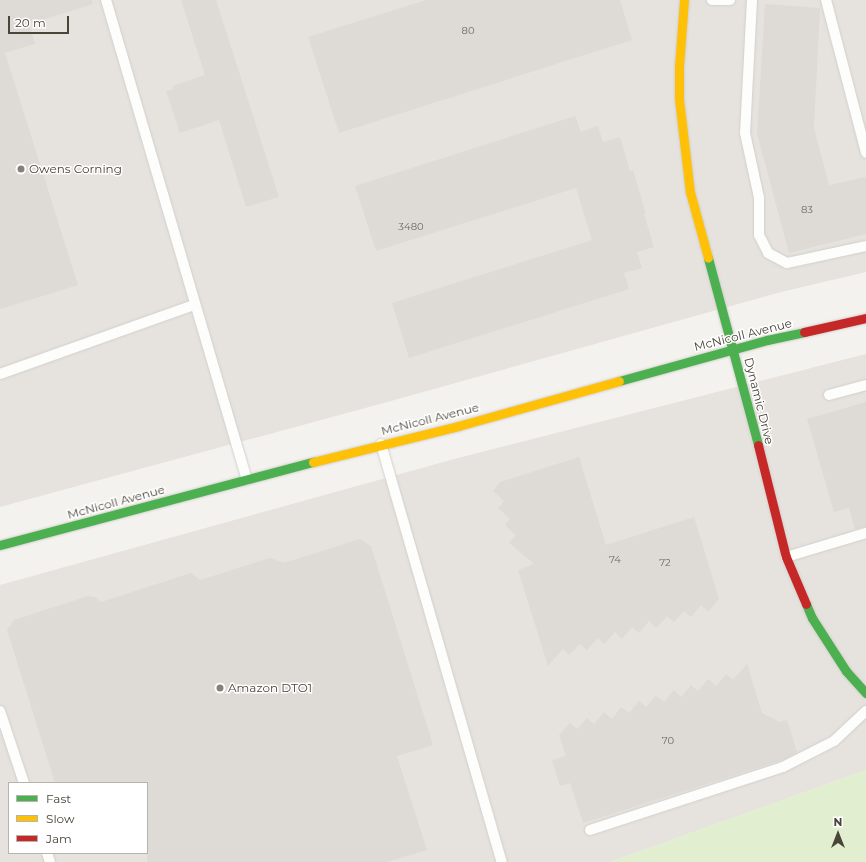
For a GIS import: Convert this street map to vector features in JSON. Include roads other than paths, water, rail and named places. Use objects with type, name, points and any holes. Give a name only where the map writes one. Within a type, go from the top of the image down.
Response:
[{"type":"main road","name":"Dynamic Drive","points":[[684,0],[679,67],[680,99],[690,192],[734,350],[786,557],[812,618],[846,671],[866,693]]},
{"type":"main road","name":"McNicoll Avenue","points":[[0,545],[381,444],[458,426],[767,340],[866,318]]},
{"type":"lane","points":[[106,0],[194,304],[247,480]]},
{"type":"lane","points":[[712,0],[730,0]]},
{"type":"lane","points":[[752,0],[745,133],[759,198],[759,235],[768,253],[787,263],[866,246]]},
{"type":"lane","points":[[826,0],[866,152]]},
{"type":"lane","points":[[0,374],[194,304]]},
{"type":"lane","points":[[829,395],[866,385]]},
{"type":"lane","points":[[381,444],[502,862]]},
{"type":"lane","points":[[786,557],[866,533]]},
{"type":"lane","points":[[0,711],[24,782]]},
{"type":"lane","points":[[590,830],[783,767],[834,741],[866,711]]},
{"type":"place","name":"Owens Corning","points":[[21,169]]},
{"type":"place","name":"Amazon DTO1","points":[[220,688]]}]
